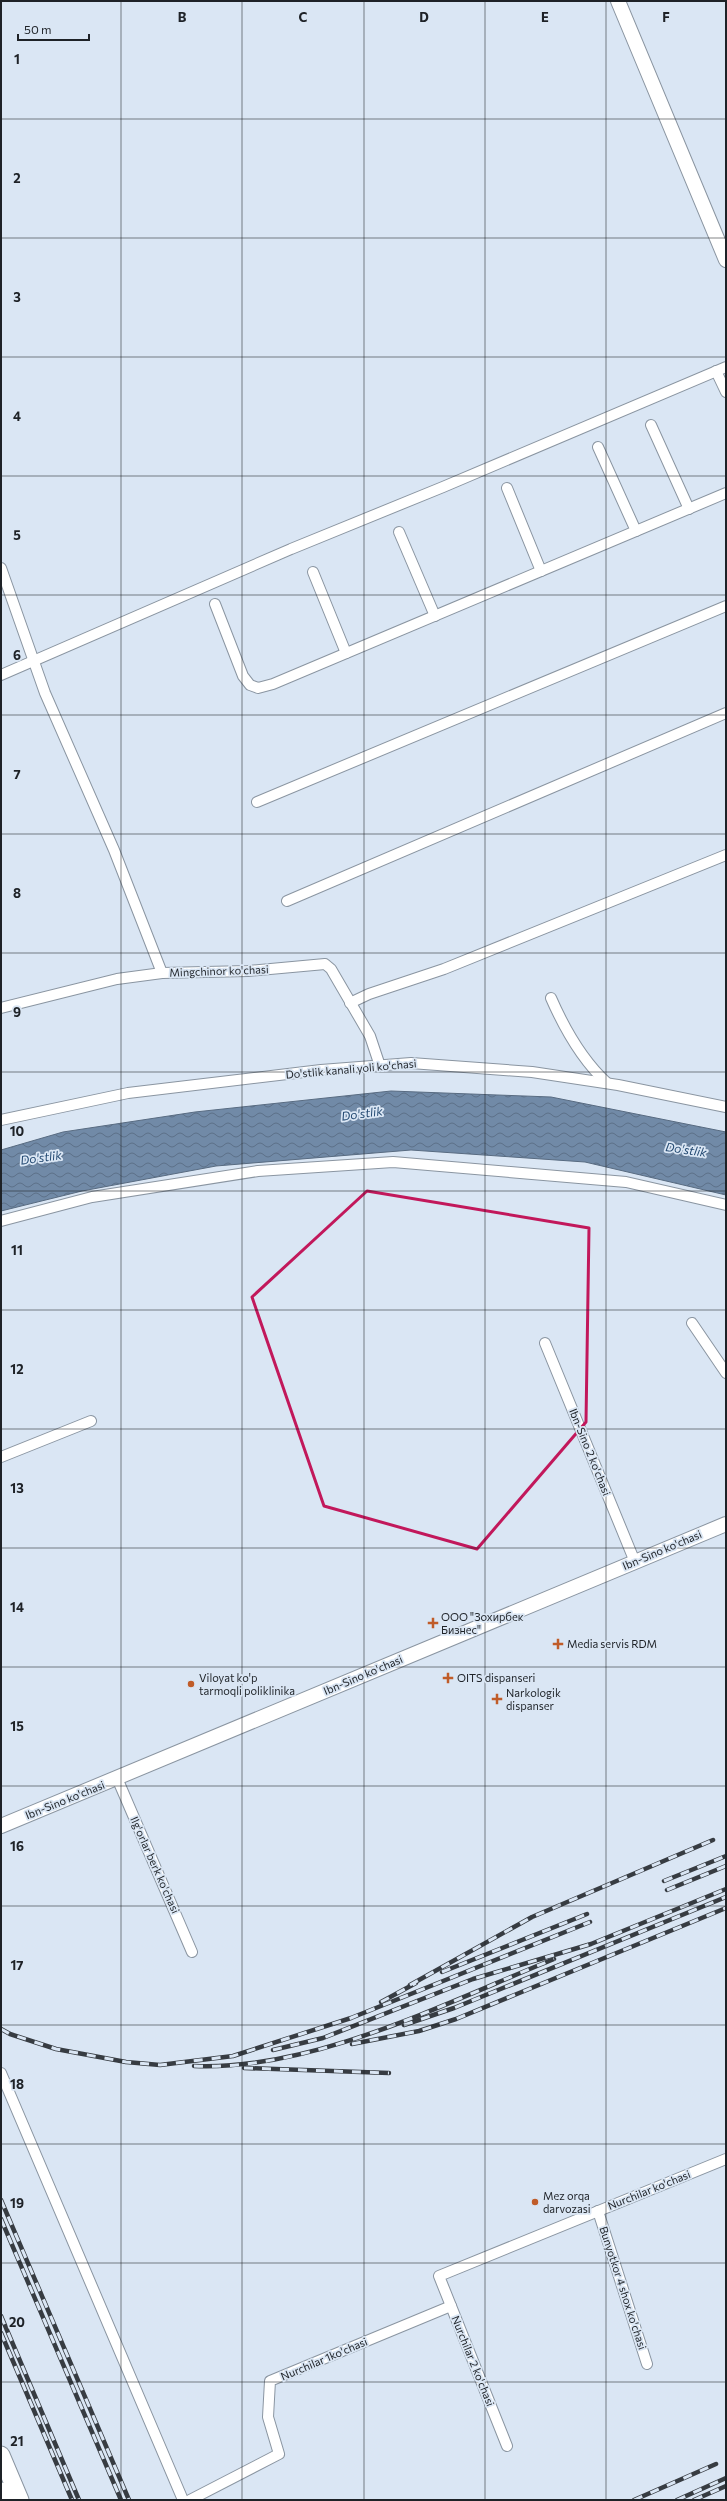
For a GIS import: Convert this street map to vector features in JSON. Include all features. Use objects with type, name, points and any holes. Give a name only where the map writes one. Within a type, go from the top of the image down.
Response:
[{"type":"highway","points":[[1,2455],[20,2500]]},
{"type":"highway","points":[[1,2491],[5,2500]]},
{"type":"main road","points":[[618,1],[726,260]]},
{"type":"main road","name":"Ibn-Sino ko'chasi","points":[[1,1826],[726,1524]]},
{"type":"street","points":[[1,675],[276,555],[726,367]]},
{"type":"street","points":[[716,371],[726,392]]},
{"type":"street","points":[[651,425],[689,509]]},
{"type":"street","points":[[598,447],[636,531]]},
{"type":"street","points":[[507,488],[541,571]]},
{"type":"street","points":[[215,604],[243,676],[250,685],[258,688],[273,684],[726,493]]},
{"type":"street","points":[[399,532],[435,616]]},
{"type":"street","points":[[1,568],[48,700],[114,850],[162,973]]},
{"type":"street","points":[[313,572],[346,653]]},
{"type":"street","points":[[257,802],[726,606]]},
{"type":"street","points":[[287,901],[726,713]]},
{"type":"street","points":[[350,1003],[369,994],[444,969],[726,855]]},
{"type":"street","name":"Mingchinor ko'chasi","points":[[1,1008],[118,980],[162,973],[248,971],[325,964],[331,969],[370,1036],[380,1066]]},
{"type":"street","points":[[551,998],[562,1024],[592,1069],[607,1083]]},
{"type":"street","name":"Do'stlik kanali yoli ko'chasi","points":[[1,1120],[128,1093],[411,1063],[517,1071],[607,1083],[726,1107]]},
{"type":"street","points":[[1,1221],[92,1197],[258,1170],[393,1162],[626,1182],[726,1205]]},
{"type":"street","points":[[692,1323],[726,1374]]},
{"type":"street","name":"Ibn-Sino 2 ko'chasi","points":[[545,1343],[635,1562]]},
{"type":"street","points":[[1,1457],[91,1421]]},
{"type":"street","name":"Ilg'orlar berk ko'chasi","points":[[117,1778],[192,1952]]},
{"type":"street","points":[[1,2073],[183,2500]]},
{"type":"street","name":"Nurchilar ko'chasi","points":[[439,2276],[726,2159]]},
{"type":"street","name":"Bunyotkor 4 shox ko'chasi","points":[[598,2211],[647,2364]]},
{"type":"street","name":"Nurchilar 2 ko'chasi","points":[[439,2276],[506,2446]]},
{"type":"street","name":"Nurchilar 1ko'chasi","points":[[190,2500],[279,2454],[268,2417],[270,2381],[451,2306]]},
{"type":"highlighted area","points":[[367,1191],[589,1228],[586,1422],[477,1549],[324,1506],[252,1297]]},
{"type":"water","name":"Do'stlik","points":[[391,1091],[551,1097],[726,1132],[726,1195],[585,1162],[411,1150],[216,1166],[82,1191],[1,1211],[1,1150],[63,1132],[195,1112]]},
{"type":"railway","points":[[410,1985],[532,1917],[713,1840]]},
{"type":"railway","points":[[664,1881],[726,1856]]},
{"type":"railway","points":[[667,1890],[726,1866]]},
{"type":"railway","points":[[273,2050],[323,2038],[473,1979],[591,1944],[726,1889]]},
{"type":"railway","points":[[404,2025],[454,2008],[726,1897]]},
{"type":"railway","points":[[352,2044],[419,2031],[456,2019],[726,1908]]},
{"type":"railway","points":[[442,1972],[587,1914]]},
{"type":"railway","points":[[1,2029],[10,2034],[56,2049],[126,2062],[160,2065],[233,2056],[351,2018],[590,1922]]},
{"type":"railway","points":[[194,2066],[239,2065],[285,2058],[331,2046],[424,2014],[554,1959]]},
{"type":"railway","points":[[381,2002],[416,1983]]},
{"type":"railway","points":[[244,2068],[389,2073]]},
{"type":"railway","points":[[1,2200],[129,2500]]},
{"type":"railway","points":[[1,2219],[121,2500]]},
{"type":"railway","points":[[1,2316],[79,2500]]},
{"type":"railway","points":[[1,2333],[72,2500]]},
{"type":"railway","points":[[634,2500],[716,2464]]},
{"type":"railway","points":[[677,2500],[726,2478]]},
{"type":"railway","points":[[694,2500],[726,2486]]},
{"type":"place","name":"ООО \"Зохирбек Бизнес\"","points":[[433,1623]]},
{"type":"place","name":"Media servis RDM","points":[[558,1644]]},
{"type":"place","name":"OITS dispanseri","points":[[448,1678]]},
{"type":"place","name":"Viloyat ko'p tarmoqli poliklinika","points":[[191,1684]]},
{"type":"place","name":"Narkologik dispanser","points":[[497,1699]]},
{"type":"place","name":"Mez orqa darvozasi","points":[[535,2202]]}]
